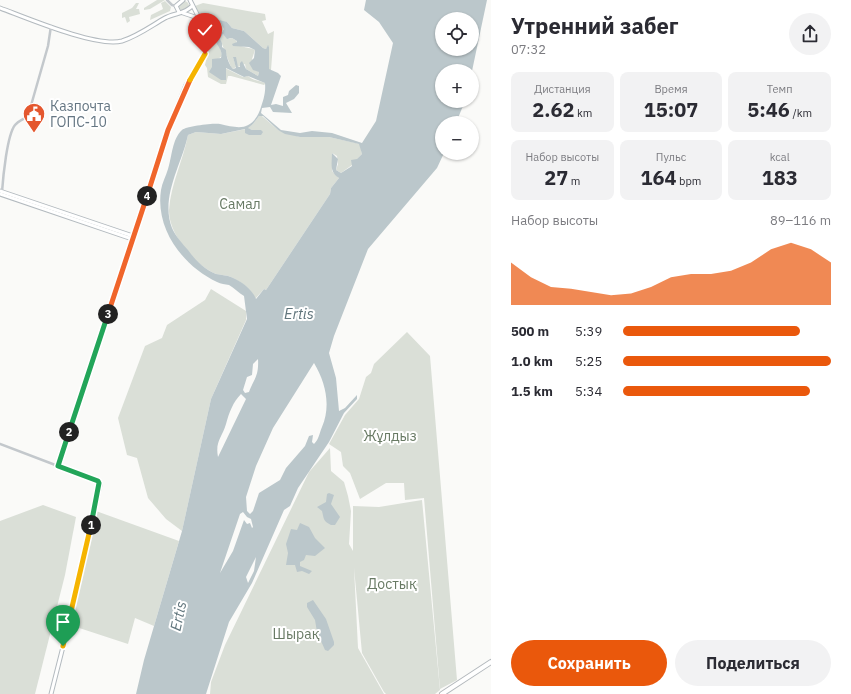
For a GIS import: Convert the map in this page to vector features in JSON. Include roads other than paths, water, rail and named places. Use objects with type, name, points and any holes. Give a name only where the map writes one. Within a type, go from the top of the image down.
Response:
[{"type":"highway","points":[[442,694],[491,662]]},
{"type":"main road","points":[[167,17],[182,0]]},
{"type":"main road","points":[[51,694],[100,485],[98,481],[58,466],[132,238],[178,106],[186,85],[205,54],[207,37],[190,0]]},
{"type":"main road","points":[[176,6],[180,12],[198,18]]},
{"type":"main road","points":[[0,8],[100,42],[114,42],[134,36],[167,17],[192,6]]},
{"type":"main road","points":[[1,192],[132,238]]},
{"type":"street","points":[[168,1],[176,6]]},
{"type":"street","points":[[1,192],[12,132],[16,124],[28,116],[48,46],[51,26]]},
{"type":"street","points":[[0,444],[58,466]]},
{"type":"water","name":"Ertis","points":[[366,0],[487,0],[479,38],[479,12],[435,12],[435,56],[475,56],[473,64],[435,64],[435,108],[462,108],[459,116],[435,116],[435,160],[441,160],[437,168],[368,249],[334,336],[329,353],[336,378],[339,411],[345,408],[357,395],[357,399],[344,413],[329,442],[298,488],[290,506],[284,510],[252,583],[229,622],[206,694],[136,694],[144,660],[182,531],[211,399],[247,319],[244,296],[229,285],[217,282],[193,266],[174,245],[167,232],[162,219],[160,204],[161,190],[174,143],[182,130],[189,127],[220,124],[233,127],[243,127],[252,122],[260,110],[265,94],[265,83],[248,76],[244,77],[226,68],[226,80],[221,80],[209,72],[212,67],[212,59],[221,58],[221,51],[216,42],[224,29],[219,20],[227,22],[232,28],[244,31],[263,48],[266,49],[268,45],[269,69],[281,76],[271,105],[276,104],[283,106],[283,97],[288,95],[289,91],[296,85],[299,86],[299,93],[294,99],[286,103],[292,113],[273,112],[270,107],[262,108],[261,113],[281,130],[300,133],[312,131],[332,133],[362,143],[376,121],[393,43],[379,22],[364,10]],"holes":[[[223,34],[227,39],[232,38],[237,41],[232,44],[233,46],[249,47],[255,50],[254,58],[249,63],[253,70],[259,72],[258,76],[246,69],[242,61],[240,63],[240,67],[238,67],[236,57],[233,57],[236,68],[233,69],[228,60],[226,50],[222,47],[220,39]],[[259,116],[263,116],[278,130],[285,134],[300,137],[329,137],[359,144],[362,154],[357,159],[351,160],[352,166],[341,173],[336,170],[338,159],[332,153],[332,170],[339,178],[331,188],[330,194],[266,290],[264,289],[256,299],[249,289],[239,281],[229,276],[216,274],[200,264],[175,234],[169,216],[170,193],[188,135],[196,132],[221,134],[245,129],[245,133],[249,135],[261,135],[263,132],[261,130],[252,130],[248,128]],[[258,359],[258,370],[256,377],[249,392],[245,393],[243,390],[247,377],[252,375],[253,364]],[[314,363],[322,378],[327,403],[325,419],[318,438],[314,444],[312,442],[313,435],[309,436],[305,446],[286,468],[280,480],[259,493],[253,511],[250,514],[247,511],[246,497],[256,466],[273,428]],[[241,394],[246,399],[218,457],[218,443],[230,412]],[[243,512],[251,519],[253,527],[252,528],[250,523],[247,524],[244,520],[233,551],[220,573],[240,514]],[[256,557],[254,571],[248,583],[246,577]]]},
{"type":"water","points":[[329,493],[334,495],[331,504],[340,517],[335,525],[328,524],[325,521],[322,511],[317,507],[326,502],[327,494]]},
{"type":"water","points":[[300,523],[309,527],[315,538],[325,548],[315,556],[306,555],[304,560],[300,562],[300,566],[312,571],[309,574],[302,571],[297,572],[295,565],[286,565],[288,553],[286,544],[291,529],[297,530]]},
{"type":"water","points":[[313,600],[326,619],[334,642],[334,645],[328,651],[325,650],[317,632],[315,620],[307,607],[307,603]]},
{"type":"place","name":"Казпочта ГОПС-10","points":[[34,134]]},
{"type":"park label","name":"Самал","points":[[240,204]]},
{"type":"park label","name":"Жұлдыз","points":[[390,436]]},
{"type":"park label","name":"Достық","points":[[392,584]]},
{"type":"park label","name":"Шырақ","points":[[296,634]]}]
